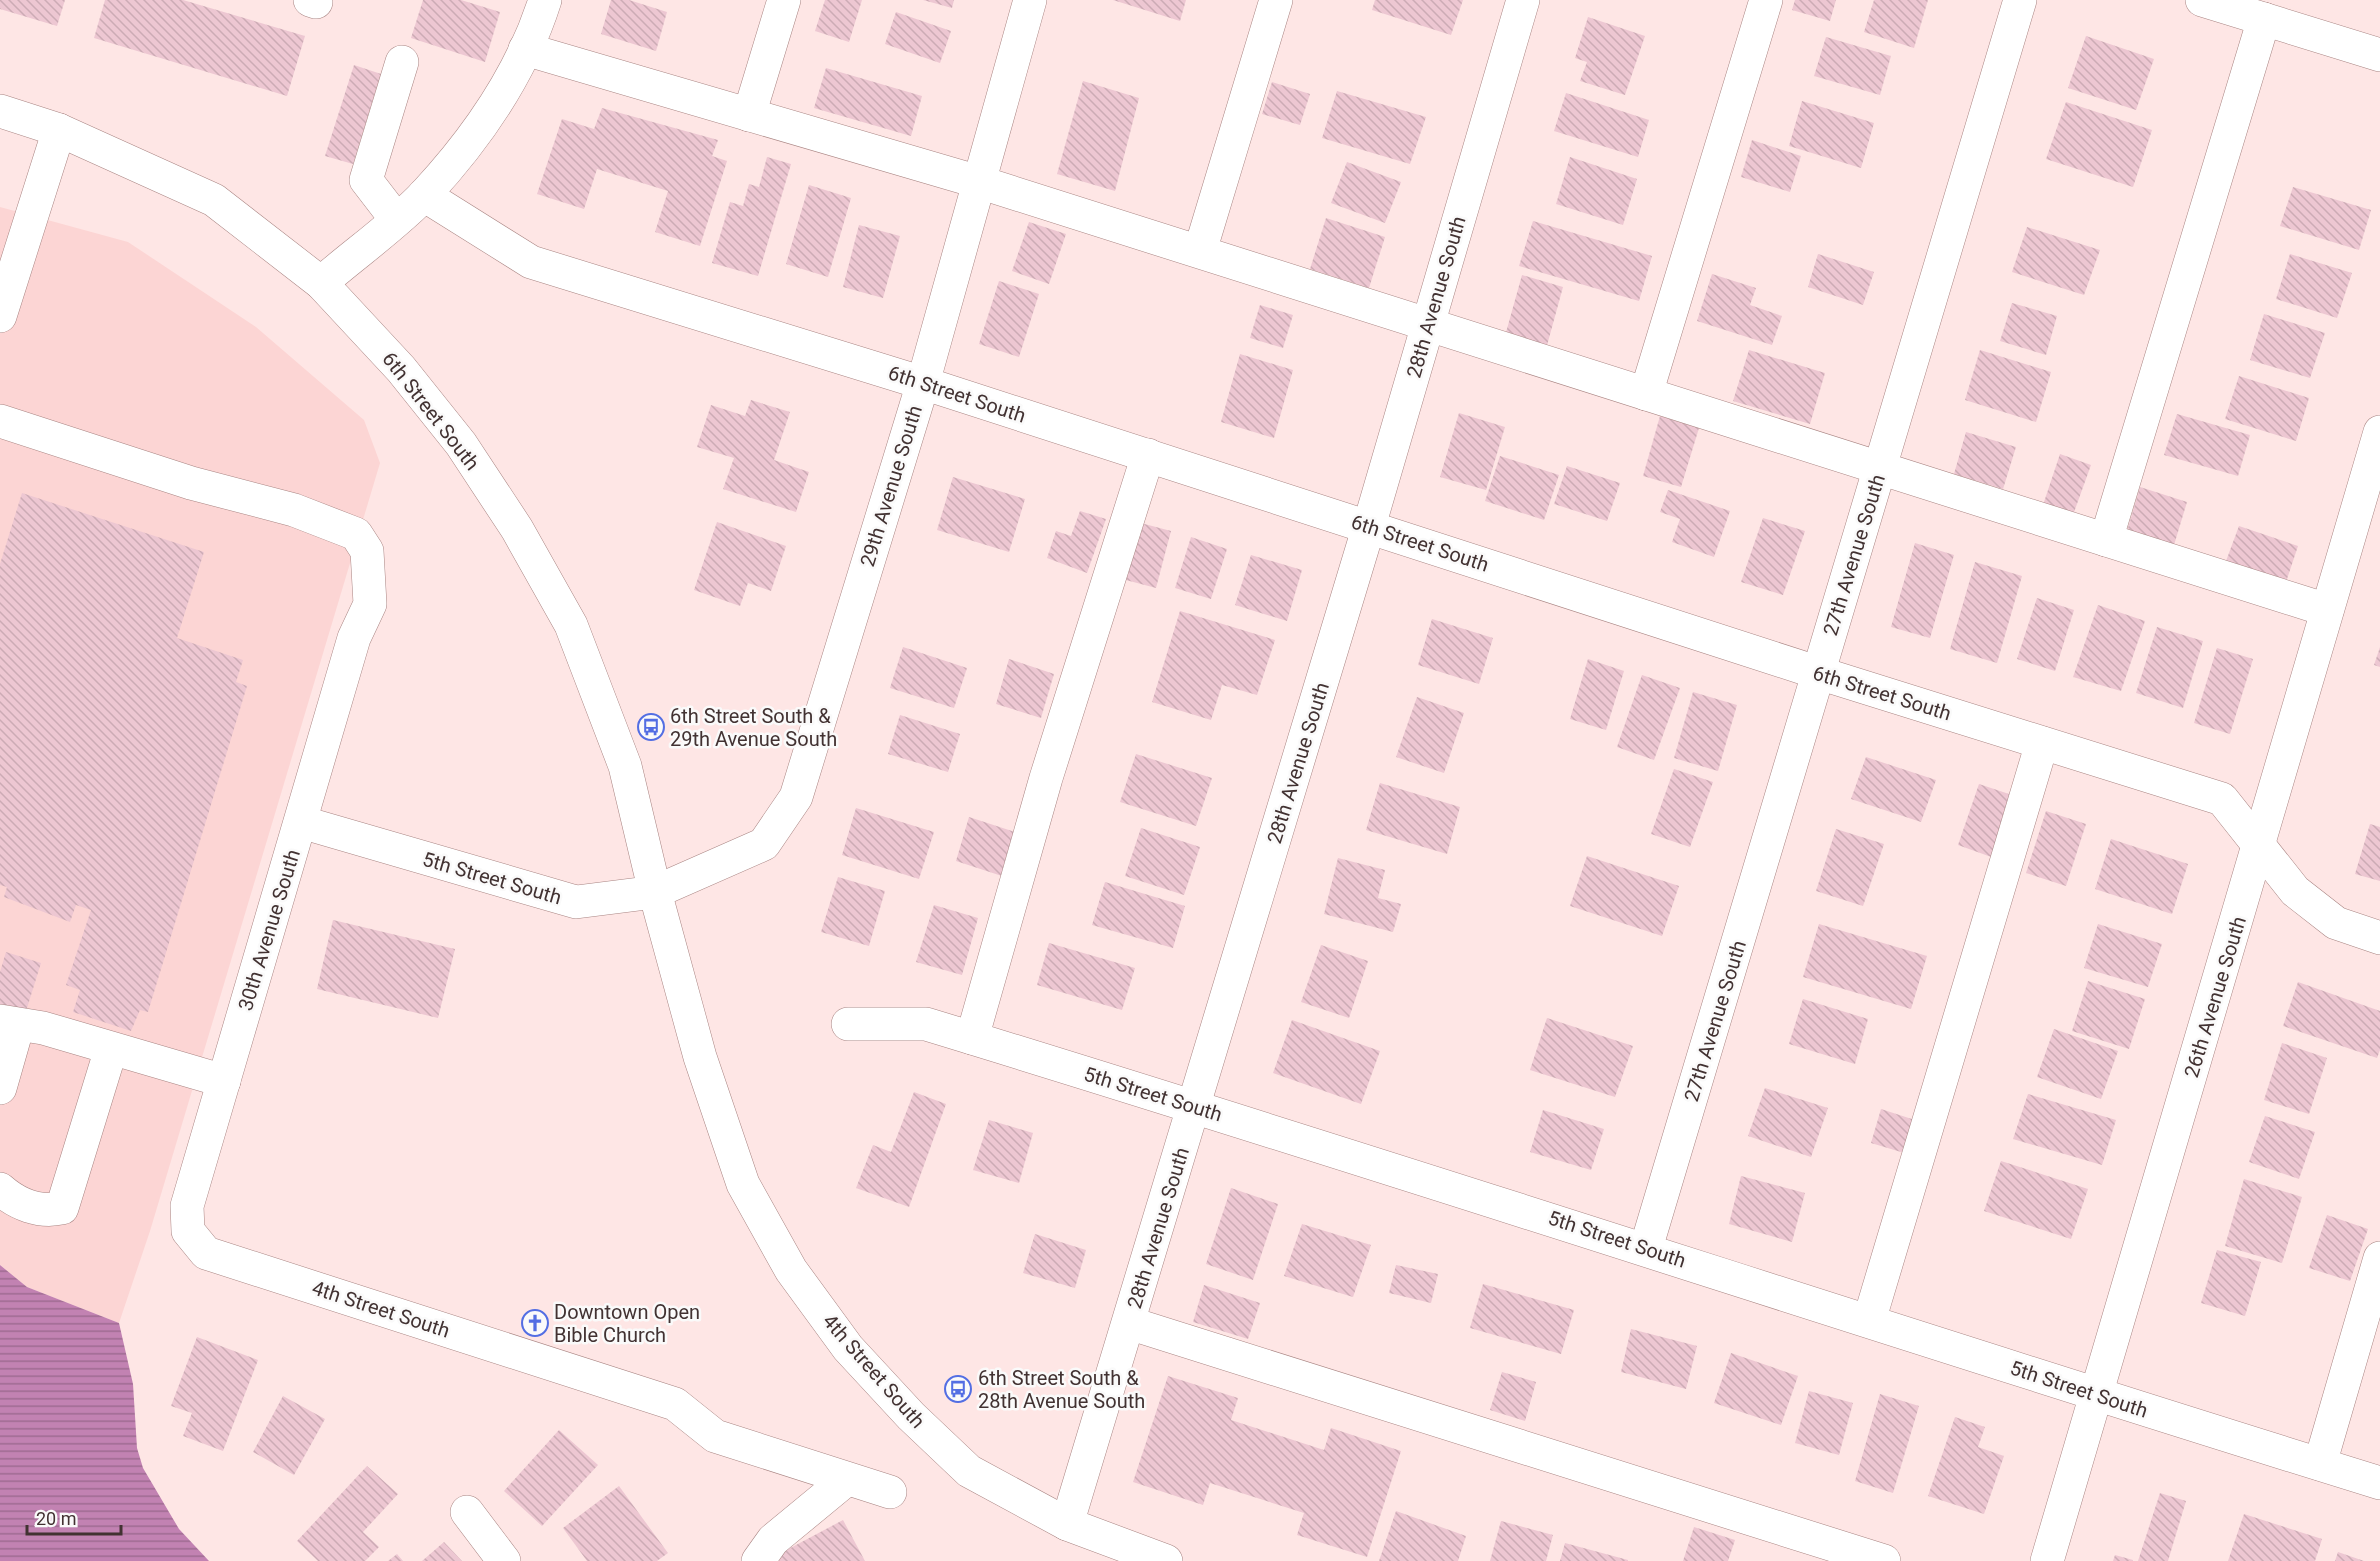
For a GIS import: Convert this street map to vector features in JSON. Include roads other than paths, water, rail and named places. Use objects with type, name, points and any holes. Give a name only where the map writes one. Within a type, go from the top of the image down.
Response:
[{"type":"street","points":[[321,283],[424,195],[484,121],[513,78],[545,0]]},
{"type":"street","points":[[749,115],[784,0]]},
{"type":"street","name":"29th Avenue South","points":[[796,797],[922,383],[1030,0]]},
{"type":"street","points":[[1200,251],[1276,0]]},
{"type":"street","name":"28th Avenue South","points":[[1067,1524],[1369,526],[1523,0]]},
{"type":"street","points":[[1646,393],[1766,0]]},
{"type":"street","name":"27th Avenue South","points":[[1646,1248],[2020,0]]},
{"type":"street","points":[[2202,0],[2380,55]]},
{"type":"street","points":[[2106,540],[2264,19]]},
{"type":"street","points":[[525,50],[979,182],[2327,610]]},
{"type":"street","points":[[396,219],[366,180],[402,62]]},
{"type":"street","name":"6th Street South","points":[[0,111],[59,130],[214,200],[321,283],[401,369],[461,444],[517,529],[571,625],[625,766],[655,892]]},
{"type":"street","points":[[0,316],[13,232],[59,130]]},
{"type":"street","name":"6th Street South","points":[[424,195],[531,262],[922,383],[1819,673],[2222,799],[2259,849],[2295,891],[2336,923],[2380,938]]},
{"type":"street","name":"30th Avenue South","points":[[0,421],[191,483],[294,510],[356,534],[367,551],[370,604],[354,638],[187,1206],[188,1231],[206,1253]]},
{"type":"street","name":"26th Avenue South","points":[[2047,1561],[2259,849],[2380,432]]},
{"type":"street","points":[[972,1038],[1046,778],[1148,455]]},
{"type":"street","points":[[1869,1321],[2042,743]]},
{"type":"street","name":"5th Street South","points":[[301,822],[576,902],[655,892],[764,844],[796,797]]},
{"type":"street","name":"4th Street South","points":[[655,892],[700,1057],[743,1184],[791,1270],[848,1348],[911,1416],[969,1471],[1067,1524],[1166,1561]]},
{"type":"street","points":[[0,1088],[9,1023],[43,1028],[224,1082]]},
{"type":"street","name":"5th Street South","points":[[848,1024],[926,1024],[1646,1248],[2097,1396],[2380,1483]]},
{"type":"street","points":[[0,1189],[15,1202],[48,1211],[62,1208],[111,1048]]},
{"type":"street","name":"4th Street South","points":[[206,1253],[675,1404],[716,1436],[890,1492]]},
{"type":"street","points":[[2320,1464],[2380,1258]]},
{"type":"street","points":[[1129,1323],[1884,1561]]},
{"type":"street","points":[[758,1561],[773,1540],[847,1479]]},
{"type":"street","points":[[467,1512],[504,1561]]},
{"type":"place","name":"6th Street South & 29th Avenue South","points":[[651,727]]},
{"type":"place","name":"Downtown Open Bible Church","points":[[535,1323]]},
{"type":"place","name":"6th Street South & 28th Avenue South","points":[[958,1389]]}]
